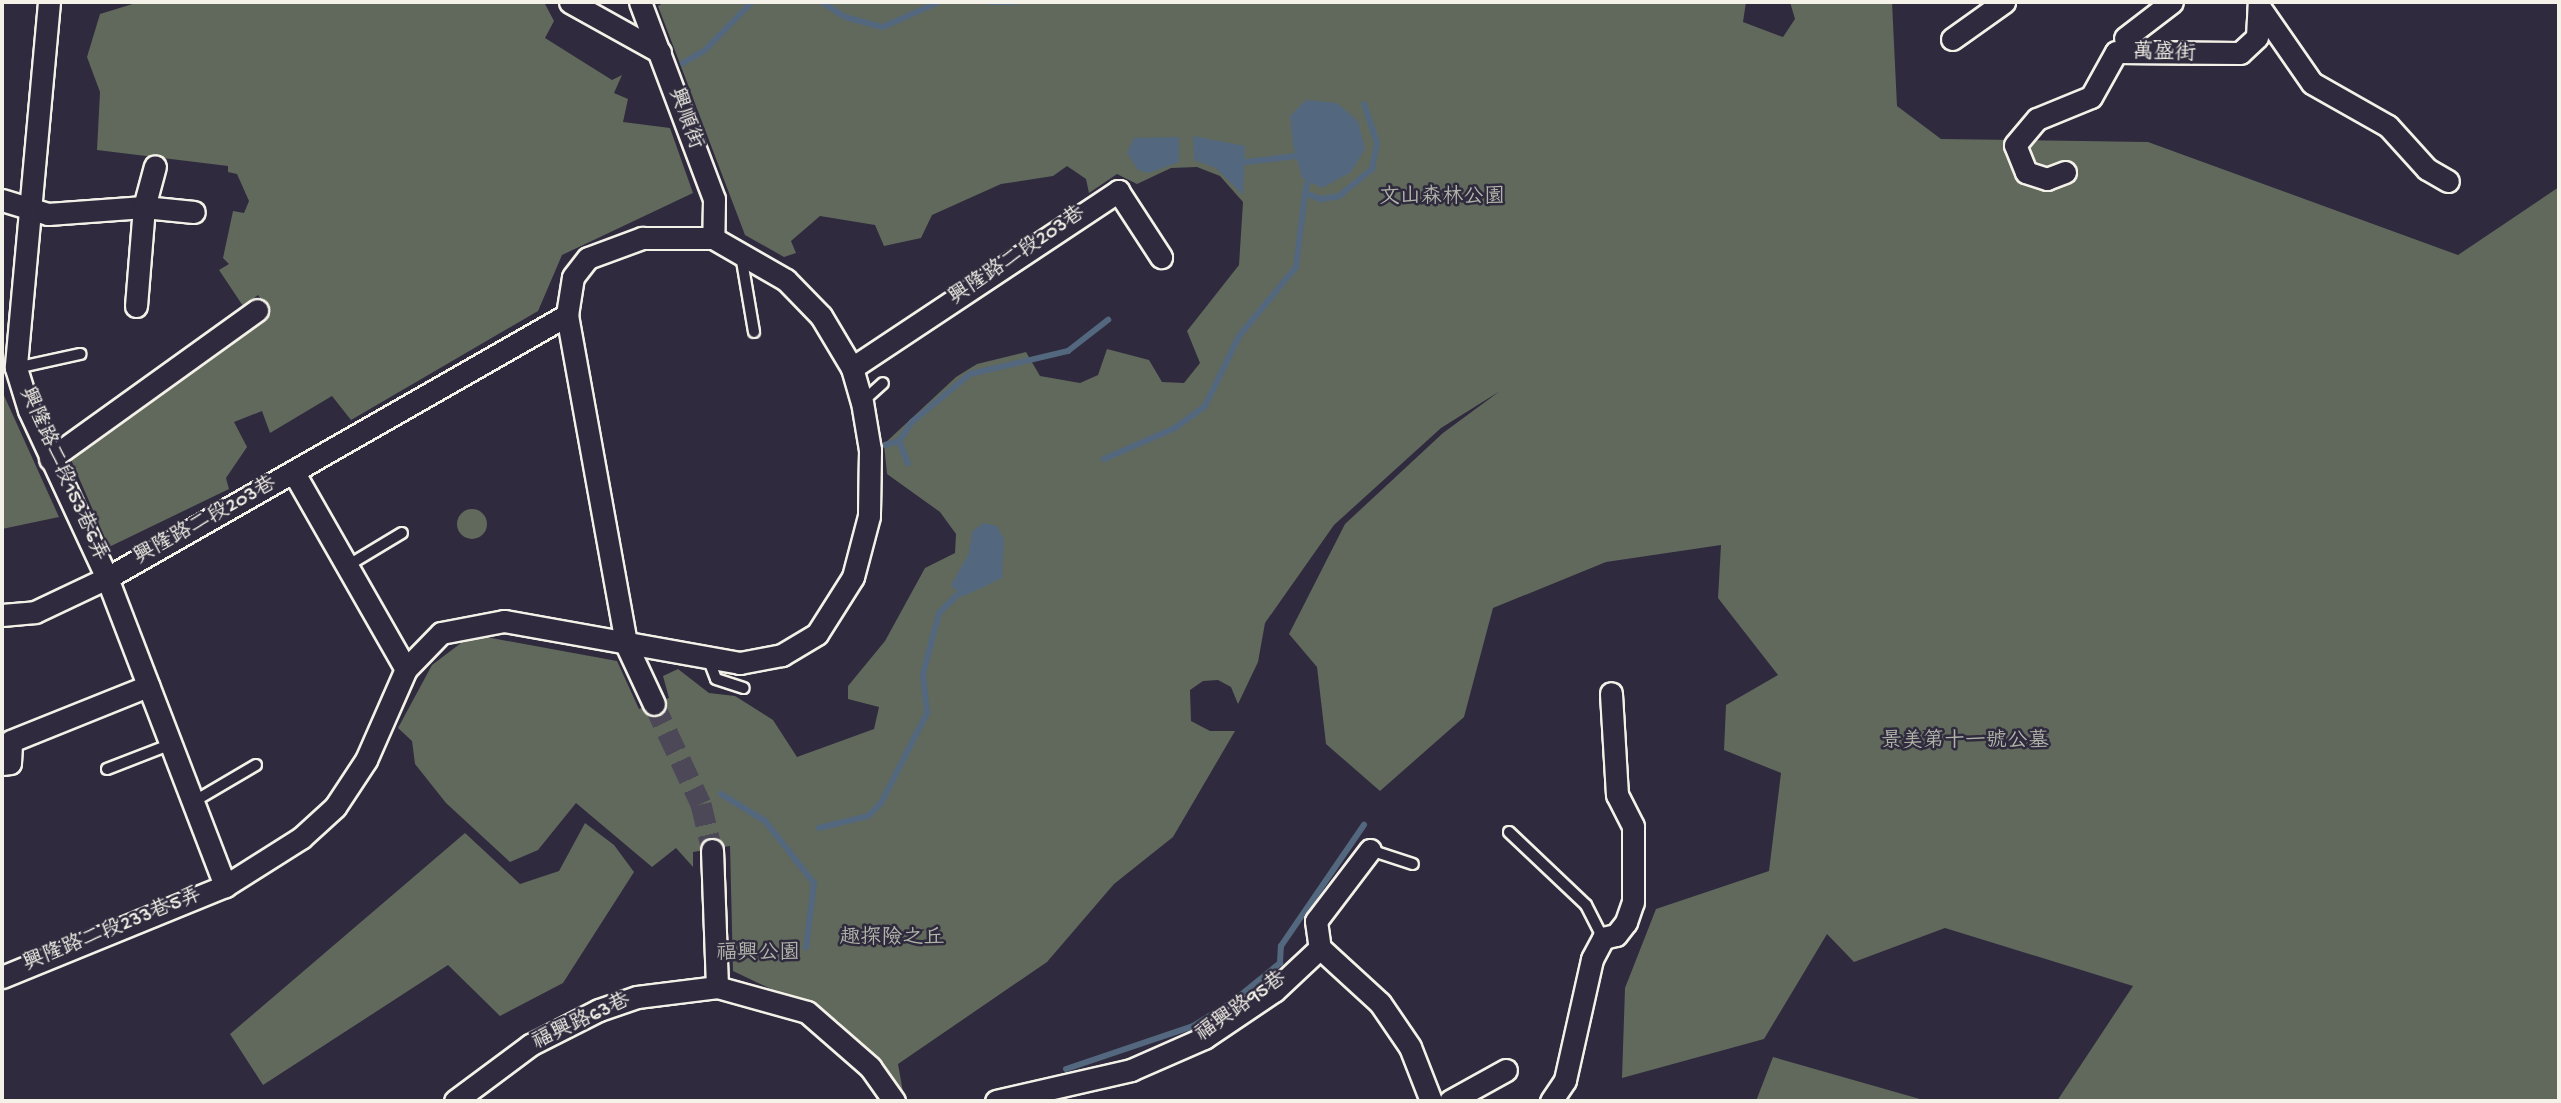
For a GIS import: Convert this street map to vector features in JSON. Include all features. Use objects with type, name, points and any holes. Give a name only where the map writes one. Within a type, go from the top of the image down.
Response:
[{"type":"street","name":"興隆路二段153巷6弄","points":[[49,2],[16,368],[50,459],[107,578],[225,886]]},
{"type":"street","points":[[570,2],[660,52]]},
{"type":"street","name":"興順街","points":[[640,2],[714,198],[713,238]]},
{"type":"street","points":[[1952,39],[2004,2]]},
{"type":"street","points":[[2125,38],[2172,2]]},
{"type":"street","points":[[2260,5],[2312,83],[2388,126],[2427,169],[2448,181]]},
{"type":"street","name":"萬盛街","points":[[2065,172],[2047,179],[2026,172],[2015,145],[2038,119],[2091,97],[2116,52],[2240,54],[2257,37],[2260,5]]},
{"type":"street","points":[[136,306],[144,207],[155,166]]},
{"type":"street","name":"興隆路二段203巷","points":[[852,368],[1118,191],[1161,257]]},
{"type":"street","points":[[2,200],[31,205],[48,214],[144,207],[194,212]]},
{"type":"street","points":[[225,886],[279,854],[334,807],[366,760],[406,669],[441,633],[471,623],[504,621],[626,644],[740,663],[782,655],[817,634],[840,604],[869,516],[870,450],[862,402],[852,368],[821,316],[786,280],[740,248],[713,238],[642,238],[588,258],[573,277],[567,315],[626,644],[654,704]]},
{"type":"street","points":[[50,459],[257,310]]},
{"type":"street","name":"興隆路二段203巷","points":[[2,615],[35,612],[107,578],[567,315]]},
{"type":"street","name":"興隆路二段203巷","points":[[294,473],[406,669]]},
{"type":"street","points":[[2,764],[10,763],[11,741],[148,686]]},
{"type":"street","points":[[1551,1101],[1566,1080],[1582,986],[1603,938],[1616,935],[1626,922],[1636,878],[1633,826],[1617,794],[1611,693]]},
{"type":"street","points":[[712,850],[717,987]]},
{"type":"street","points":[[1370,850],[1316,920],[1320,948],[1380,1003],[1410,1047],[1431,1101]]},
{"type":"street","name":"興隆路二段233巷5弄","points":[[2,977],[225,886]]},
{"type":"street","name":"福興路95巷","points":[[996,1101],[1132,1070],[1204,1038],[1274,991],[1320,948]]},
{"type":"street","name":"福興路63巷","points":[[455,1101],[530,1045],[599,1010],[637,997],[717,987],[807,1012],[870,1067],[894,1101]]},
{"type":"street","points":[[1450,1101],[1506,1070]]},
{"type":"lane","points":[[740,248],[754,332]]},
{"type":"lane","points":[[16,368],[80,354]]},
{"type":"lane","points":[[862,402],[883,383]]},
{"type":"lane","points":[[347,566],[402,533]]},
{"type":"lane","points":[[708,658],[716,679],[744,688]]},
{"type":"lane","points":[[107,769],[169,745]]},
{"type":"lane","points":[[193,802],[256,765]]},
{"type":"lane","points":[[1509,832],[1586,905],[1603,938]]},
{"type":"lane","points":[[1370,850],[1413,864]]},
{"type":"green space","points":[[139,2],[544,2],[554,21],[545,38],[612,80],[622,75],[614,93],[628,99],[623,122],[670,128],[693,193],[562,255],[538,311],[351,420],[332,396],[270,433],[262,411],[234,422],[247,447],[226,478],[229,489],[109,547],[69,455],[271,314],[258,295],[243,306],[219,270],[229,264],[223,258],[233,211],[244,213],[249,201],[237,174],[228,172],[228,166],[97,150],[100,92],[87,57],[100,14]]},
{"type":"green space","points":[[665,2],[1746,2],[1743,22],[1783,37],[1795,19],[1790,2],[1892,2],[1897,106],[1941,139],[2148,142],[2458,255],[2559,187],[2559,1101],[2057,1101],[2133,986],[1945,928],[1854,962],[1827,934],[1764,1039],[1622,1078],[1625,988],[1656,909],[1769,871],[1781,773],[1724,750],[1726,705],[1778,675],[1718,598],[1721,545],[1606,562],[1493,608],[1464,717],[1380,791],[1326,744],[1317,667],[1289,634],[1345,524],[1443,433],[1500,391],[1441,428],[1334,525],[1265,623],[1258,662],[1238,704],[1231,687],[1218,680],[1203,681],[1190,690],[1191,721],[1210,731],[1235,731],[1173,837],[1114,884],[1047,962],[898,1064],[903,1092],[838,1021],[733,971],[730,846],[693,852],[693,867],[676,848],[652,867],[576,803],[538,850],[510,862],[446,803],[415,764],[412,741],[398,728],[432,665],[461,643],[486,637],[617,661],[639,709],[669,698],[663,676],[678,669],[709,693],[735,696],[773,720],[797,757],[874,729],[879,707],[848,699],[848,686],[885,641],[925,568],[955,553],[956,534],[940,512],[887,474],[884,444],[956,377],[977,364],[1026,352],[1040,376],[1080,383],[1098,375],[1107,349],[1149,360],[1162,382],[1184,383],[1200,363],[1187,331],[1239,265],[1243,202],[1220,176],[1197,167],[1171,168],[1137,184],[1117,174],[1089,193],[1086,179],[1067,166],[1053,176],[1001,184],[932,215],[921,238],[884,246],[875,225],[820,216],[791,241],[796,253],[784,257],[745,235],[658,6]]},
{"type":"green space","points":[[2,391],[59,517],[2,529]]},
{"type":"green space","points":[[472,509],[483,513],[487,524],[483,535],[472,539],[461,535],[457,524],[461,513]]},
{"type":"green space","points":[[585,823],[614,845],[634,872],[563,983],[500,1016],[448,965],[263,1085],[230,1034],[465,833],[520,884],[559,871]]},
{"type":"green space","points":[[1773,1057],[1927,1101],[1756,1101]]},
{"type":"water","points":[[1306,100],[1337,103],[1358,121],[1365,149],[1351,172],[1322,188],[1302,178],[1293,145],[1290,116]]},
{"type":"water","points":[[1193,136],[1245,146],[1243,195],[1216,168],[1194,160]]},
{"type":"water","points":[[1179,137],[1179,162],[1149,173],[1138,170],[1127,153],[1134,138]]},
{"type":"water","points":[[983,523],[997,526],[1004,539],[1002,578],[962,597],[951,585],[969,553],[972,532]]},
{"type":"waterway","points":[[683,63],[704,51],[752,2]]},
{"type":"waterway","points":[[822,2],[845,17],[883,27],[939,2]]},
{"type":"waterway","points":[[989,2],[1015,2]]},
{"type":"waterway","points":[[1308,181],[1305,193],[1321,199],[1339,196],[1372,169],[1377,143],[1364,104]]},
{"type":"waterway","points":[[1246,162],[1296,156]]},
{"type":"waterway","points":[[1104,459],[1175,428],[1205,406],[1239,336],[1296,267],[1305,193]]},
{"type":"waterway","points":[[899,441],[912,422],[970,374],[1068,351],[1108,320]]},
{"type":"waterway","points":[[885,445],[899,441],[908,463]]},
{"type":"waterway","points":[[819,828],[868,816],[881,803],[927,713],[923,674],[939,613],[957,595]]},
{"type":"waterway","points":[[721,794],[765,821],[814,883],[806,948]]},
{"type":"waterway","points":[[1066,1069],[1193,1026],[1232,1002],[1280,963],[1281,946],[1364,825]]},
{"type":"tunnel","points":[[654,704],[701,804],[712,850]]},
{"type":"park label","name":"文山森林公園","points":[[1442,199]]},
{"type":"park label","name":"景美第十一號公墓","points":[[1965,743]]},
{"type":"park label","name":"趣探險之丘","points":[[892,940]]},
{"type":"park label","name":"福興公園","points":[[758,955]]}]
